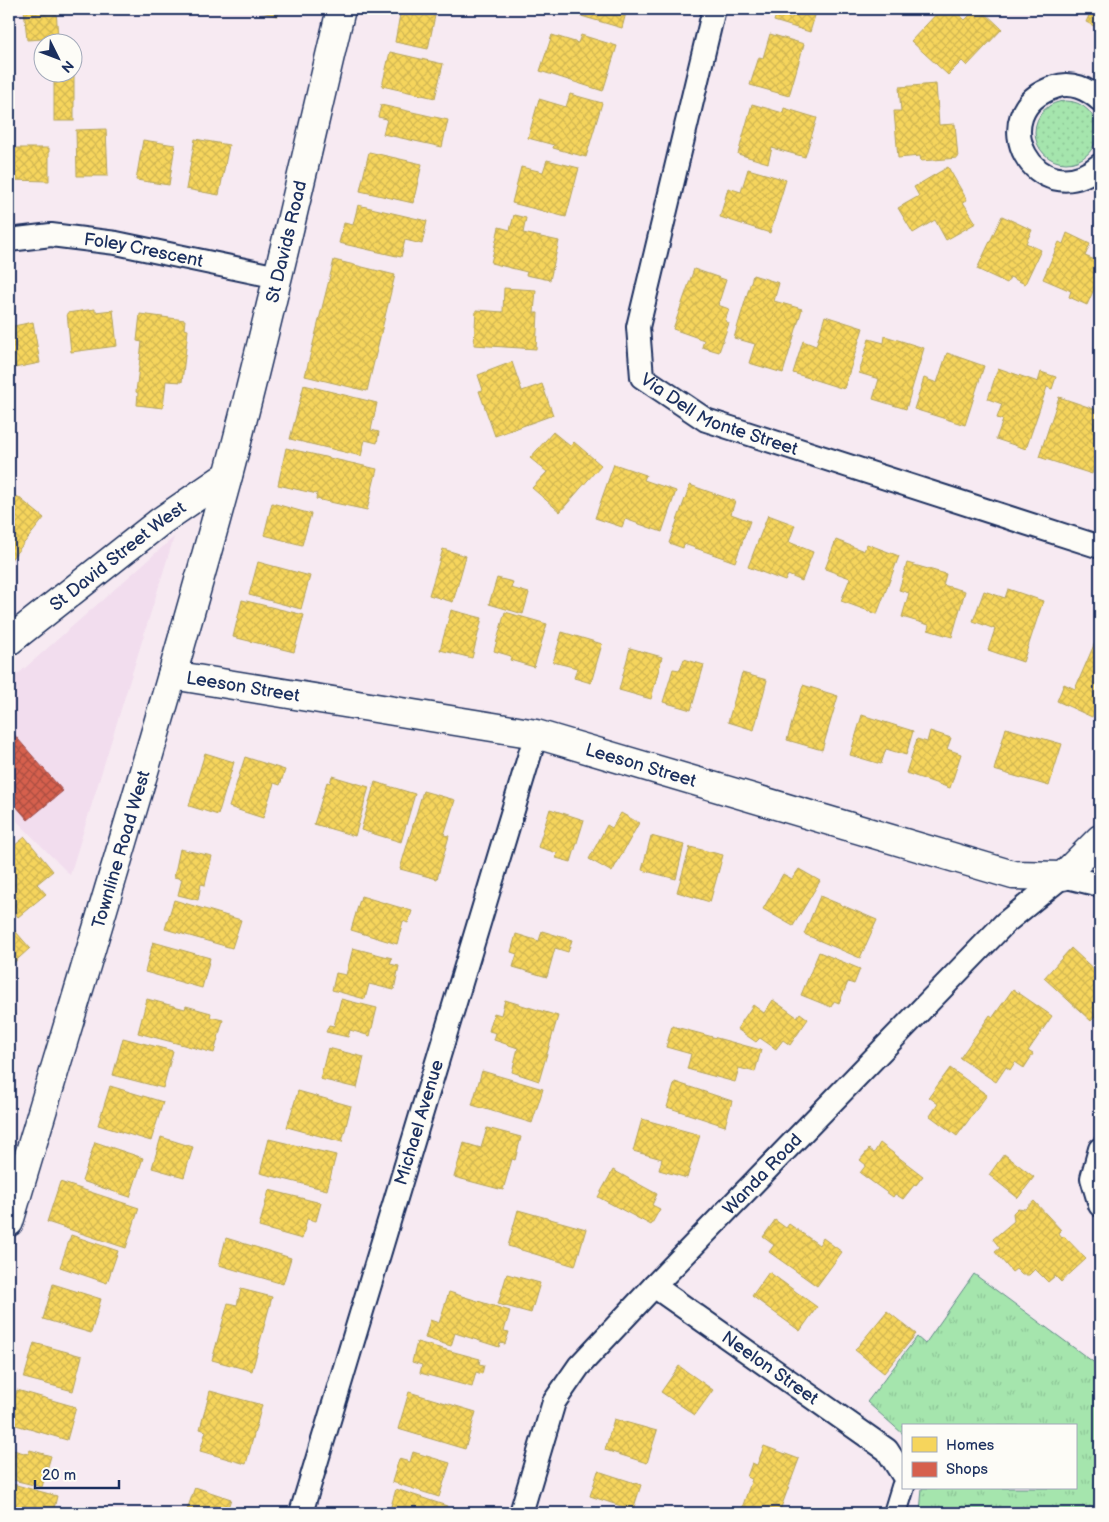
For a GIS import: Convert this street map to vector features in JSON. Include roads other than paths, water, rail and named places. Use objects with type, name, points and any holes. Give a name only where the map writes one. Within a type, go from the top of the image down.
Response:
[{"type":"street","name":"St Davids Road","points":[[228,474],[278,277],[341,9]]},
{"type":"street","name":"Via Dell Monte Street","points":[[714,9],[638,327],[642,377],[706,420],[1100,547]]},
{"type":"street","points":[[1100,100],[1092,92],[1077,86],[1060,85],[1045,90],[1031,100],[1022,114],[1018,130],[1020,146],[1028,161],[1040,172],[1054,178],[1071,179],[1087,175],[1100,165]]},
{"type":"street","name":"Foley Crescent","points":[[9,240],[51,235],[116,243],[278,277]]},
{"type":"street","name":"St David Street West","points":[[9,640],[162,521],[228,474]]},
{"type":"street","name":"Townline Road West","points":[[9,1222],[172,675],[228,474]]},
{"type":"street","name":"Leeson Street","points":[[172,675],[536,734],[1013,875],[1063,876],[1100,885]]},
{"type":"street","name":"Michael Avenue","points":[[301,1513],[536,734]]},
{"type":"street","points":[[1063,876],[1100,839]]},
{"type":"street","name":"Wanda Road","points":[[521,1513],[554,1402],[578,1366],[1006,923],[1063,876]]},
{"type":"street","points":[[1100,1149],[1092,1178],[1100,1205]]},
{"type":"street","name":"Neelon Street","points":[[654,1286],[887,1450],[902,1473]]},
{"type":"street","points":[[895,1513],[902,1490]]}]
